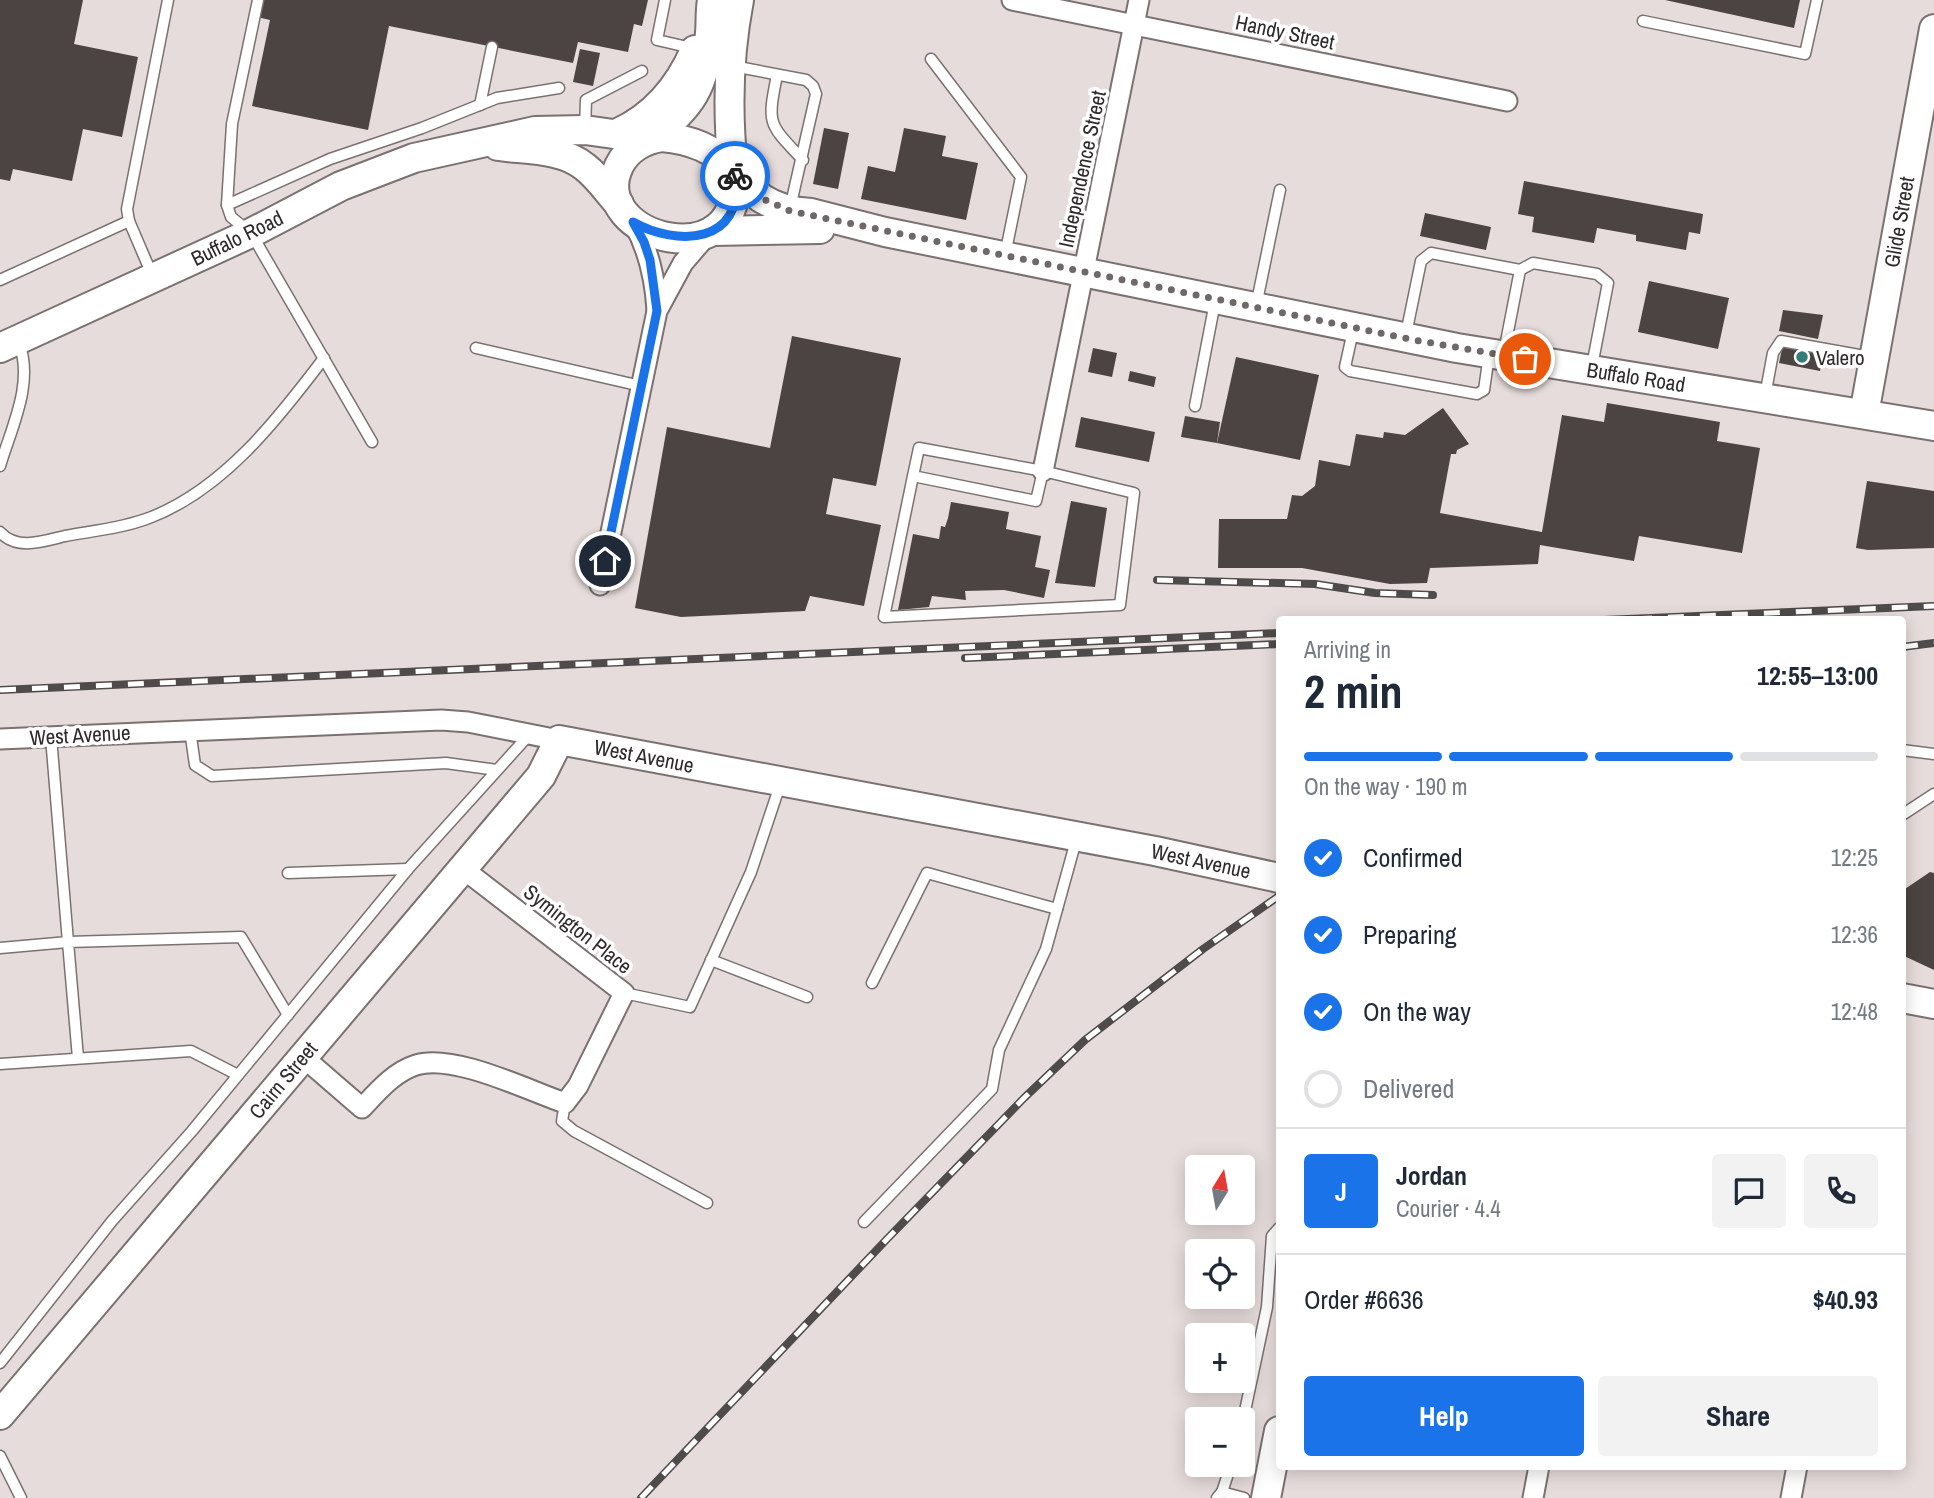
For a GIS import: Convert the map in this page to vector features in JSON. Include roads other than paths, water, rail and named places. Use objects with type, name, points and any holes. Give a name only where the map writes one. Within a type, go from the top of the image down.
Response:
[{"type":"main road","points":[[711,5],[710,31],[699,84],[686,108],[621,162],[614,181],[626,213],[646,230],[671,237],[696,237],[711,232],[729,215],[734,205],[736,195],[729,128],[729,66],[739,0]]},
{"type":"main road","points":[[618,133],[638,123],[666,99],[683,75],[711,5]]},
{"type":"main road","name":"Glide Street","points":[[1864,414],[1934,29]]},
{"type":"main road","name":"Buffalo Road","points":[[9,344],[251,233],[328,192],[431,153],[535,131],[585,130],[649,139]]},
{"type":"main road","points":[[649,139],[691,141],[714,153],[733,169]]},
{"type":"main road","name":"Buffalo Road","points":[[478,144],[550,152],[577,161],[626,213]]},
{"type":"main road","name":"Buffalo Road","points":[[733,169],[761,198],[790,211],[811,213],[886,232],[1496,355],[1934,426]]},
{"type":"main road","name":"Buffalo Road","points":[[711,232],[781,229],[886,232]]},
{"type":"main road","name":"West Avenue","points":[[559,740],[1077,837],[1276,877]]},
{"type":"main road","name":"Cairn Street","points":[[0,1415],[541,776],[559,740]]},
{"type":"main road","points":[[1906,999],[1934,1004]]},
{"type":"main road","points":[[1266,1498],[1276,1446]]},
{"type":"street","name":"Handy Street","points":[[1012,0],[1507,101]]},
{"type":"street","name":"Independence Street","points":[[1043,471],[1139,0]]},
{"type":"street","points":[[626,213],[644,242],[650,260],[657,311]]},
{"type":"street","points":[[600,586],[657,311],[683,262],[711,232]]},
{"type":"street","name":"West Avenue","points":[[0,739],[441,720],[559,740]]},
{"type":"street","name":"Symington Place","points":[[462,868],[624,993],[578,1086],[565,1103]]},
{"type":"street","points":[[303,1057],[362,1108],[400,1072],[415,1065],[441,1062],[465,1067],[565,1103]]},
{"type":"street","points":[[1533,1498],[1538,1470]]},
{"type":"street","points":[[1791,1498],[1796,1470]]},
{"type":"lane","points":[[153,277],[127,209],[168,0]]},
{"type":"lane","points":[[258,0],[232,124],[227,205],[231,217],[251,233],[372,442]]},
{"type":"lane","points":[[665,0],[657,40],[695,48]]},
{"type":"lane","points":[[1643,21],[1805,54],[1817,0]]},
{"type":"lane","points":[[480,104],[492,47]]},
{"type":"lane","points":[[931,59],[1021,177],[1005,256]]},
{"type":"lane","points":[[729,66],[806,80],[813,86],[816,94],[790,211]]},
{"type":"lane","points":[[585,130],[586,100],[642,71]]},
{"type":"lane","points":[[777,75],[776,101],[770,112],[773,128],[803,159]]},
{"type":"lane","points":[[227,205],[330,159],[422,128],[497,98],[559,88]]},
{"type":"lane","points":[[800,105],[813,108]]},
{"type":"lane","points":[[1256,306],[1280,190]]},
{"type":"lane","points":[[0,281],[130,221]]},
{"type":"lane","points":[[1405,338],[1421,261],[1431,253],[1520,270],[1534,263],[1597,274],[1608,283],[1591,370]]},
{"type":"lane","points":[[1354,327],[1345,367],[1350,371],[1477,394],[1483,390],[1496,355],[1520,270]]},
{"type":"lane","points":[[1195,406],[1216,298]]},
{"type":"lane","points":[[1764,398],[1773,353],[1781,341],[1874,358]]},
{"type":"lane","points":[[0,466],[26,377],[26,360],[9,344]]},
{"type":"lane","points":[[476,348],[641,386]]},
{"type":"lane","points":[[0,532],[6,538],[27,543],[147,519],[166,510],[198,491],[254,443],[324,358]]},
{"type":"lane","points":[[919,448],[1043,471],[1134,493],[1120,605],[884,617],[919,448]]},
{"type":"lane","points":[[913,476],[1036,501],[1043,471]]},
{"type":"lane","points":[[190,730],[195,765],[212,776],[446,763],[497,770]]},
{"type":"lane","points":[[0,1363],[112,1221],[238,1075],[408,869],[529,734]]},
{"type":"lane","points":[[51,737],[78,1058]]},
{"type":"lane","points":[[1906,750],[1934,754]]},
{"type":"lane","points":[[624,993],[690,1007],[751,872],[782,782]]},
{"type":"lane","points":[[1906,812],[1934,794]]},
{"type":"lane","points":[[864,1222],[992,1089],[999,1051],[1045,949],[1077,837]]},
{"type":"lane","points":[[288,873],[408,869]]},
{"type":"lane","points":[[872,983],[927,873],[1056,909]]},
{"type":"lane","points":[[0,948],[68,942],[241,937],[288,1015]]},
{"type":"lane","points":[[711,960],[807,997]]},
{"type":"lane","points":[[0,1064],[191,1051],[238,1075]]},
{"type":"lane","points":[[565,1103],[562,1121],[574,1131],[707,1203]]},
{"type":"lane","points":[[1246,1407],[1266,1307],[1272,1236],[1276,1231]]},
{"type":"lane","points":[[0,1456],[21,1498]]},
{"type":"lane","points":[[1226,1477],[1219,1495],[1244,1498]]},
{"type":"railway","points":[[1157,580],[1315,584],[1375,593],[1433,595]]},
{"type":"railway","points":[[1698,616],[1934,606]]},
{"type":"railway","points":[[0,690],[1276,633]]},
{"type":"railway","points":[[1906,646],[1934,643]]},
{"type":"railway","points":[[965,658],[1276,644]]},
{"type":"railway","points":[[641,1498],[888,1238],[1024,1098],[1085,1040],[1203,949],[1276,898]]},
{"type":"place","name":"Valero","points":[[1802,357]]}]
